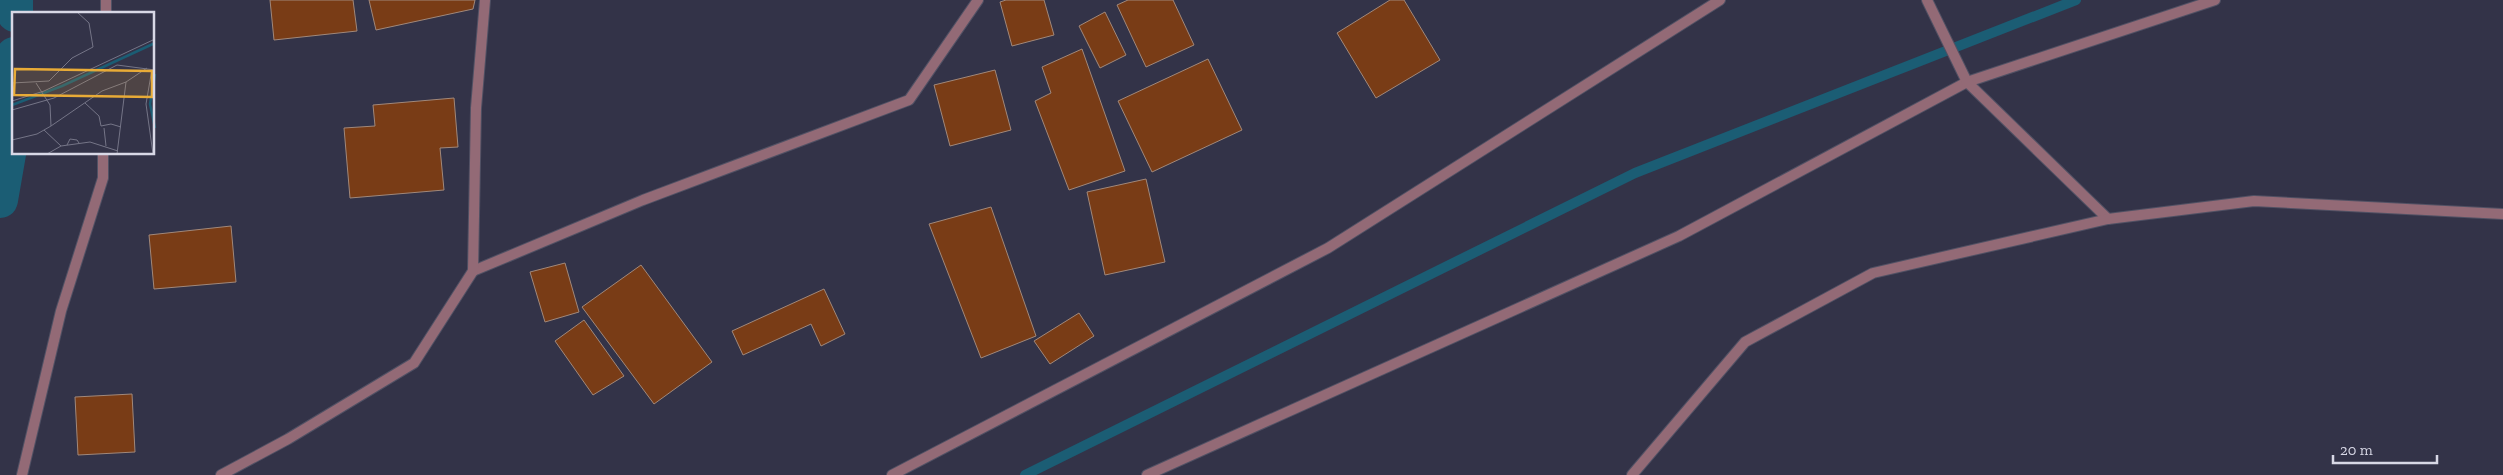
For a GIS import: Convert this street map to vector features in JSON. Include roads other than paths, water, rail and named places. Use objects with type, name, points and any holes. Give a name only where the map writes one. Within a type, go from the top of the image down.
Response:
[{"type":"street","points":[[221,475],[288,439],[414,363],[473,271],[476,108],[485,0]]},
{"type":"street","points":[[473,271],[643,200],[909,100],[978,0]]},
{"type":"street","points":[[892,475],[1328,248],[1720,0]]},
{"type":"street","points":[[1927,0],[1967,82],[2108,219]]},
{"type":"street","points":[[1147,475],[1680,236],[1967,82],[2215,0]]},
{"type":"street","points":[[22,475],[61,310],[103,178],[103,155]]},
{"type":"street","points":[[1632,475],[1745,342],[1873,273],[2108,219],[2254,201],[2503,214]]},
{"type":"waterway","points":[[15,0],[15,12]]},
{"type":"waterway","points":[[1025,475],[1635,173],[2076,0]]},
{"type":"waterway","points":[[0,200],[12,131]]}]
